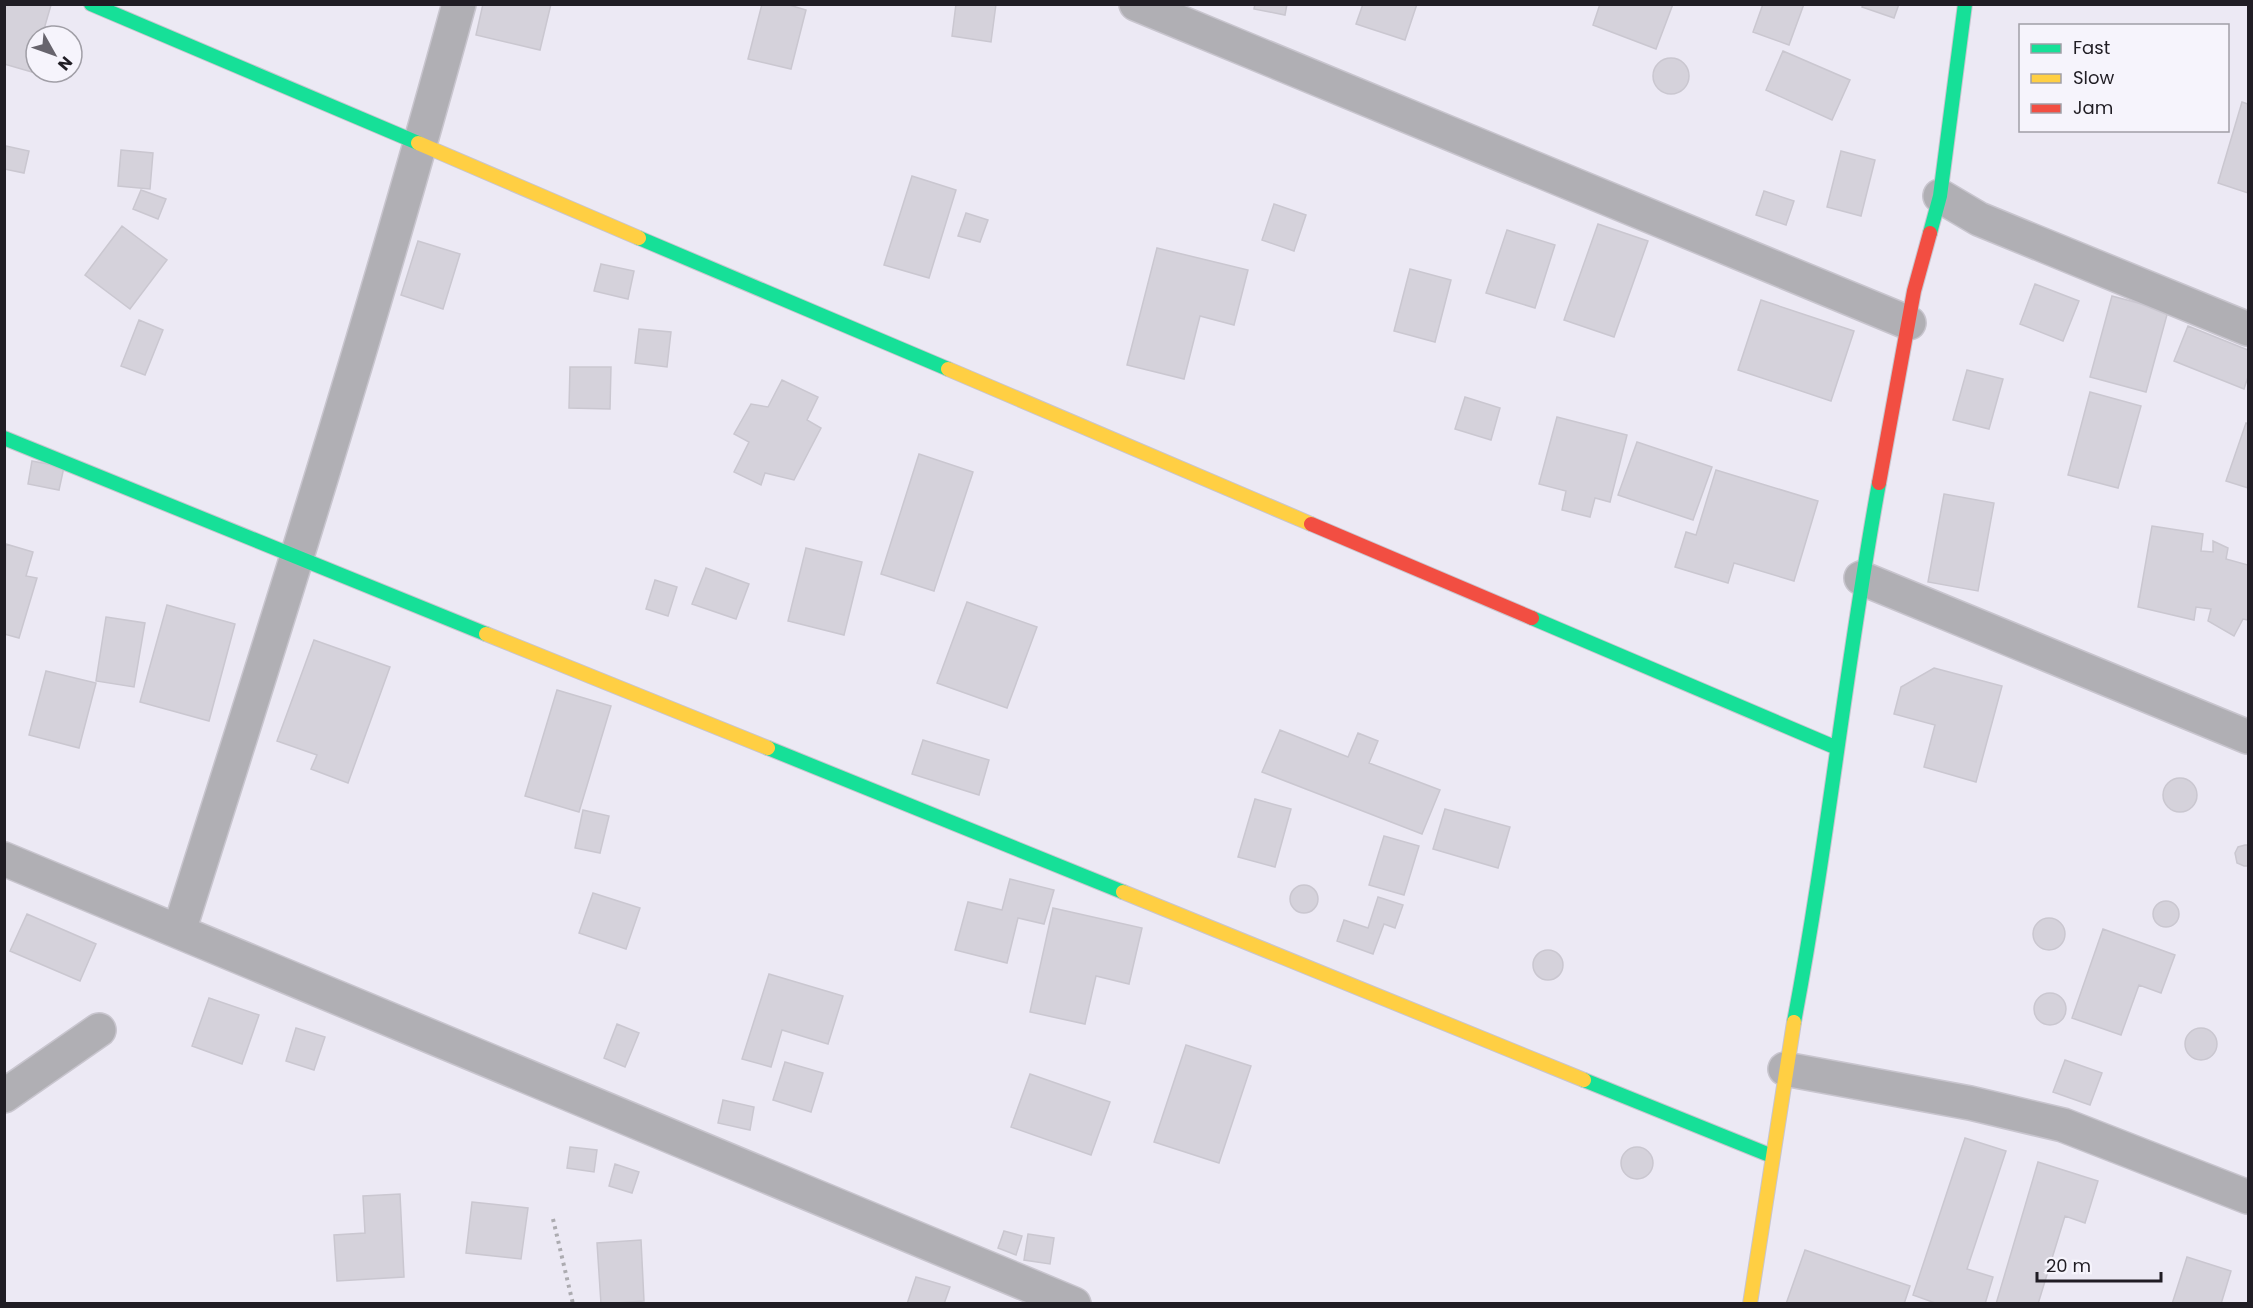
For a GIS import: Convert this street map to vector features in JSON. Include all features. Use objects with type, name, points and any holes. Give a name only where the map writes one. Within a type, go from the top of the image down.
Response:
[{"type":"street","points":[[91,4],[1837,748]]},
{"type":"street","points":[[179,931],[298,556],[421,145],[459,4]]},
{"type":"street","points":[[1136,4],[1909,323]]},
{"type":"street","points":[[1750,1304],[1785,1069],[1816,907],[1861,578],[1914,291],[1940,196],[1965,4]]},
{"type":"street","points":[[1940,196],[1979,219],[2248,329]]},
{"type":"street","points":[[4,438],[1772,1156]]},
{"type":"street","points":[[1861,578],[2248,737]]},
{"type":"street","points":[[4,859],[1074,1304]]},
{"type":"street","points":[[4,1096],[99,1030]]},
{"type":"street","points":[[1785,1069],[1970,1102],[2063,1125],[2248,1197]]},
{"type":"path","points":[[553,1219],[573,1304]]},
{"type":"building","points":[[4,4],[51,5],[45,24],[24,24],[24,70],[4,64]]},
{"type":"building","points":[[483,4],[551,4],[540,50],[476,35]]},
{"type":"building","points":[[762,4],[786,4],[806,10],[791,69],[748,59]]},
{"type":"building","points":[[956,4],[996,4],[991,42],[952,36]]},
{"type":"building","points":[[1255,4],[1287,4],[1285,15],[1254,9]]},
{"type":"building","points":[[1363,4],[1417,4],[1405,40],[1356,24]]},
{"type":"building","points":[[1600,4],[1673,4],[1656,49],[1593,25]]},
{"type":"building","points":[[1763,4],[1804,4],[1789,45],[1753,32]]},
{"type":"building","points":[[1863,4],[1899,4],[1894,18],[1862,7]]},
{"type":"building","points":[[1783,51],[1850,80],[1832,120],[1766,90]]},
{"type":"building","points":[[1671,58],[1684,63],[1689,76],[1684,89],[1671,94],[1658,89],[1653,76],[1658,63]]},
{"type":"building","points":[[2242,102],[2248,104],[2248,193],[2218,183]]},
{"type":"building","points":[[6,146],[29,151],[24,173],[4,169]]},
{"type":"building","points":[[121,150],[153,153],[150,189],[118,186]]},
{"type":"building","points":[[1841,151],[1875,160],[1861,216],[1827,207]]},
{"type":"building","points":[[912,176],[956,190],[929,278],[884,265]]},
{"type":"building","points":[[141,190],[166,199],[158,219],[133,209]]},
{"type":"building","points":[[1764,191],[1794,201],[1786,225],[1756,215]]},
{"type":"building","points":[[1274,204],[1306,215],[1294,251],[1262,240]]},
{"type":"building","points":[[966,213],[988,220],[980,242],[958,236]]},
{"type":"building","points":[[1598,224],[1648,241],[1614,337],[1564,320]]},
{"type":"building","points":[[122,226],[167,260],[130,309],[85,275]]},
{"type":"building","points":[[1507,230],[1555,245],[1535,308],[1486,293]]},
{"type":"building","points":[[418,241],[460,254],[443,309],[401,295]]},
{"type":"building","points":[[1157,248],[1248,270],[1234,325],[1200,316],[1184,379],[1127,365]]},
{"type":"building","points":[[601,264],[634,271],[628,299],[594,291]]},
{"type":"building","points":[[1410,269],[1451,280],[1435,342],[1394,331]]},
{"type":"building","points":[[2035,284],[2079,301],[2063,341],[2020,324]]},
{"type":"building","points":[[2112,296],[2168,311],[2146,392],[2090,377]]},
{"type":"building","points":[[1761,300],[1854,331],[1831,401],[1738,370]]},
{"type":"building","points":[[139,320],[163,330],[145,375],[121,366]]},
{"type":"building","points":[[2188,326],[2248,350],[2248,377],[2244,389],[2174,361]]},
{"type":"building","points":[[639,329],[671,332],[667,367],[635,363]]},
{"type":"building","points":[[570,367],[611,367],[610,409],[569,408]]},
{"type":"building","points":[[1967,370],[2003,379],[1989,429],[1953,420]]},
{"type":"building","points":[[782,380],[818,397],[807,420],[821,428],[794,480],[765,473],[761,485],[734,472],[749,442],[734,434],[751,404],[768,407]]},
{"type":"building","points":[[2090,392],[2141,406],[2118,488],[2068,475]]},
{"type":"building","points":[[1465,397],[1500,408],[1491,440],[1455,429]]},
{"type":"building","points":[[1557,417],[1627,435],[1610,502],[1595,498],[1590,517],[1562,510],[1566,491],[1539,484]]},
{"type":"building","points":[[2246,423],[2248,424],[2248,488],[2226,481]]},
{"type":"building","points":[[1637,442],[1712,467],[1693,520],[1618,495]]},
{"type":"building","points":[[919,454],[973,472],[934,591],[881,574]]},
{"type":"building","points":[[32,461],[64,467],[59,490],[28,484]]},
{"type":"building","points":[[1716,470],[1818,501],[1794,581],[1734,563],[1728,583],[1675,567],[1686,532],[1696,535]]},
{"type":"building","points":[[1944,494],[1994,503],[1978,591],[1928,582]]},
{"type":"building","points":[[2152,526],[2203,534],[2201,551],[2213,552],[2213,541],[2228,548],[2226,559],[2248,565],[2248,620],[2243,619],[2234,636],[2208,621],[2211,609],[2196,607],[2194,620],[2138,607]]},
{"type":"building","points":[[6,544],[33,552],[26,576],[37,578],[19,638],[4,634]]},
{"type":"building","points":[[806,548],[862,562],[844,635],[788,621]]},
{"type":"building","points":[[706,568],[749,584],[736,619],[692,604]]},
{"type":"building","points":[[655,580],[677,587],[668,616],[646,609]]},
{"type":"building","points":[[967,602],[1037,627],[1007,708],[937,683]]},
{"type":"building","points":[[167,605],[235,624],[209,721],[140,702]]},
{"type":"building","points":[[106,617],[145,623],[134,687],[96,681]]},
{"type":"building","points":[[314,640],[390,667],[348,783],[311,769],[317,755],[277,741]]},
{"type":"building","points":[[1934,668],[2002,686],[1976,782],[1924,767],[1935,725],[1894,714],[1901,687]]},
{"type":"building","points":[[46,671],[96,683],[79,748],[29,735]]},
{"type":"building","points":[[557,690],[611,706],[579,812],[525,796]]},
{"type":"building","points":[[1280,730],[1348,757],[1358,733],[1378,741],[1369,763],[1440,790],[1422,834],[1262,772]]},
{"type":"building","points":[[923,740],[989,760],[979,795],[912,774]]},
{"type":"building","points":[[2180,778],[2192,783],[2197,795],[2192,807],[2180,812],[2168,807],[2163,795],[2168,783]]},
{"type":"building","points":[[1255,799],[1291,809],[1275,867],[1238,857]]},
{"type":"building","points":[[1445,809],[1510,827],[1498,868],[1433,849]]},
{"type":"building","points":[[583,810],[609,816],[600,853],[575,848]]},
{"type":"building","points":[[1384,836],[1419,846],[1404,895],[1369,885]]},
{"type":"building","points":[[2248,845],[2248,866],[2237,863],[2235,853],[2238,847]]},
{"type":"building","points":[[1010,879],[1054,890],[1044,924],[1018,918],[1007,963],[955,950],[968,902],[1002,910]]},
{"type":"building","points":[[1304,885],[1314,889],[1318,899],[1314,909],[1304,913],[1294,909],[1290,899],[1294,889]]},
{"type":"building","points":[[593,893],[640,908],[626,949],[579,933]]},
{"type":"building","points":[[1378,897],[1403,905],[1395,928],[1384,924],[1373,954],[1337,941],[1344,920],[1368,928]]},
{"type":"building","points":[[2166,901],[2175,905],[2179,914],[2175,923],[2166,927],[2157,923],[2153,914],[2157,905]]},
{"type":"building","points":[[1053,908],[1142,928],[1129,984],[1096,976],[1085,1024],[1030,1012]]},
{"type":"building","points":[[27,914],[96,944],[80,981],[10,951]]},
{"type":"building","points":[[2049,918],[2060,923],[2065,934],[2060,945],[2049,950],[2038,945],[2033,934],[2038,923]]},
{"type":"building","points":[[2103,929],[2175,955],[2161,993],[2139,985],[2121,1035],[2072,1018]]},
{"type":"building","points":[[1548,950],[1554,951],[1562,959],[1562,971],[1554,979],[1548,980],[1542,979],[1534,971],[1533,965],[1534,959],[1542,951]]},
{"type":"building","points":[[769,974],[843,996],[828,1044],[782,1030],[771,1067],[742,1059]]},
{"type":"building","points":[[2050,993],[2061,998],[2066,1009],[2061,1020],[2050,1025],[2039,1020],[2034,1009],[2039,998]]},
{"type":"building","points":[[209,998],[259,1015],[242,1064],[192,1046]]},
{"type":"building","points":[[617,1024],[639,1033],[625,1067],[604,1058]]},
{"type":"building","points":[[296,1028],[325,1037],[314,1070],[286,1061]]},
{"type":"building","points":[[2201,1028],[2213,1032],[2217,1044],[2213,1056],[2201,1060],[2189,1056],[2185,1044],[2189,1032]]},
{"type":"building","points":[[1186,1045],[1251,1066],[1219,1163],[1154,1142]]},
{"type":"building","points":[[2065,1060],[2102,1073],[2090,1105],[2053,1092]]},
{"type":"building","points":[[785,1062],[823,1073],[811,1112],[773,1100]]},
{"type":"building","points":[[1030,1074],[1110,1102],[1091,1155],[1011,1127]]},
{"type":"building","points":[[723,1100],[754,1107],[750,1130],[718,1123]]},
{"type":"building","points":[[1965,1138],[2006,1151],[1967,1269],[1993,1277],[1985,1304],[1938,1304],[1913,1295]]},
{"type":"building","points":[[570,1147],[597,1150],[594,1172],[567,1168]]},
{"type":"building","points":[[1637,1147],[1649,1151],[1653,1163],[1649,1175],[1637,1179],[1625,1175],[1621,1163],[1625,1151]]},
{"type":"building","points":[[2038,1162],[2098,1181],[2085,1223],[2065,1216],[2038,1304],[1996,1304]]},
{"type":"building","points":[[615,1164],[639,1172],[632,1193],[609,1186]]},
{"type":"building","points":[[400,1194],[404,1277],[337,1281],[334,1235],[365,1233],[363,1196]]},
{"type":"building","points":[[472,1202],[528,1208],[521,1259],[466,1253]]},
{"type":"building","points":[[1004,1231],[1022,1236],[1016,1255],[998,1248]]},
{"type":"building","points":[[1028,1234],[1054,1238],[1050,1264],[1024,1260]]},
{"type":"building","points":[[641,1240],[644,1301],[601,1304],[597,1243]]},
{"type":"building","points":[[1805,1250],[1910,1286],[1904,1304],[1786,1304]]},
{"type":"building","points":[[2187,1257],[2231,1271],[2221,1304],[2172,1304]]},
{"type":"building","points":[[916,1277],[950,1287],[944,1304],[907,1304]]},
{"type":"traffic: fast","points":[[91,4],[418,143]]},
{"type":"traffic: fast","points":[[1930,233],[1940,196],[1965,4]]},
{"type":"traffic: fast","points":[[639,238],[948,369]]},
{"type":"traffic: fast","points":[[4,438],[486,634]]},
{"type":"traffic: fast","points":[[1794,1022],[1879,483]]},
{"type":"traffic: fast","points":[[1532,618],[1837,748]]},
{"type":"traffic: fast","points":[[768,748],[1123,892]]},
{"type":"traffic: fast","points":[[1584,1080],[1772,1156]]},
{"type":"traffic: slow","points":[[418,143],[639,238]]},
{"type":"traffic: slow","points":[[948,369],[1311,524]]},
{"type":"traffic: slow","points":[[486,634],[768,748]]},
{"type":"traffic: slow","points":[[1123,892],[1584,1080]]},
{"type":"traffic: slow","points":[[1750,1304],[1794,1022]]},
{"type":"traffic: jam","points":[[1879,483],[1914,291],[1930,233]]},
{"type":"traffic: jam","points":[[1311,524],[1532,618]]}]
